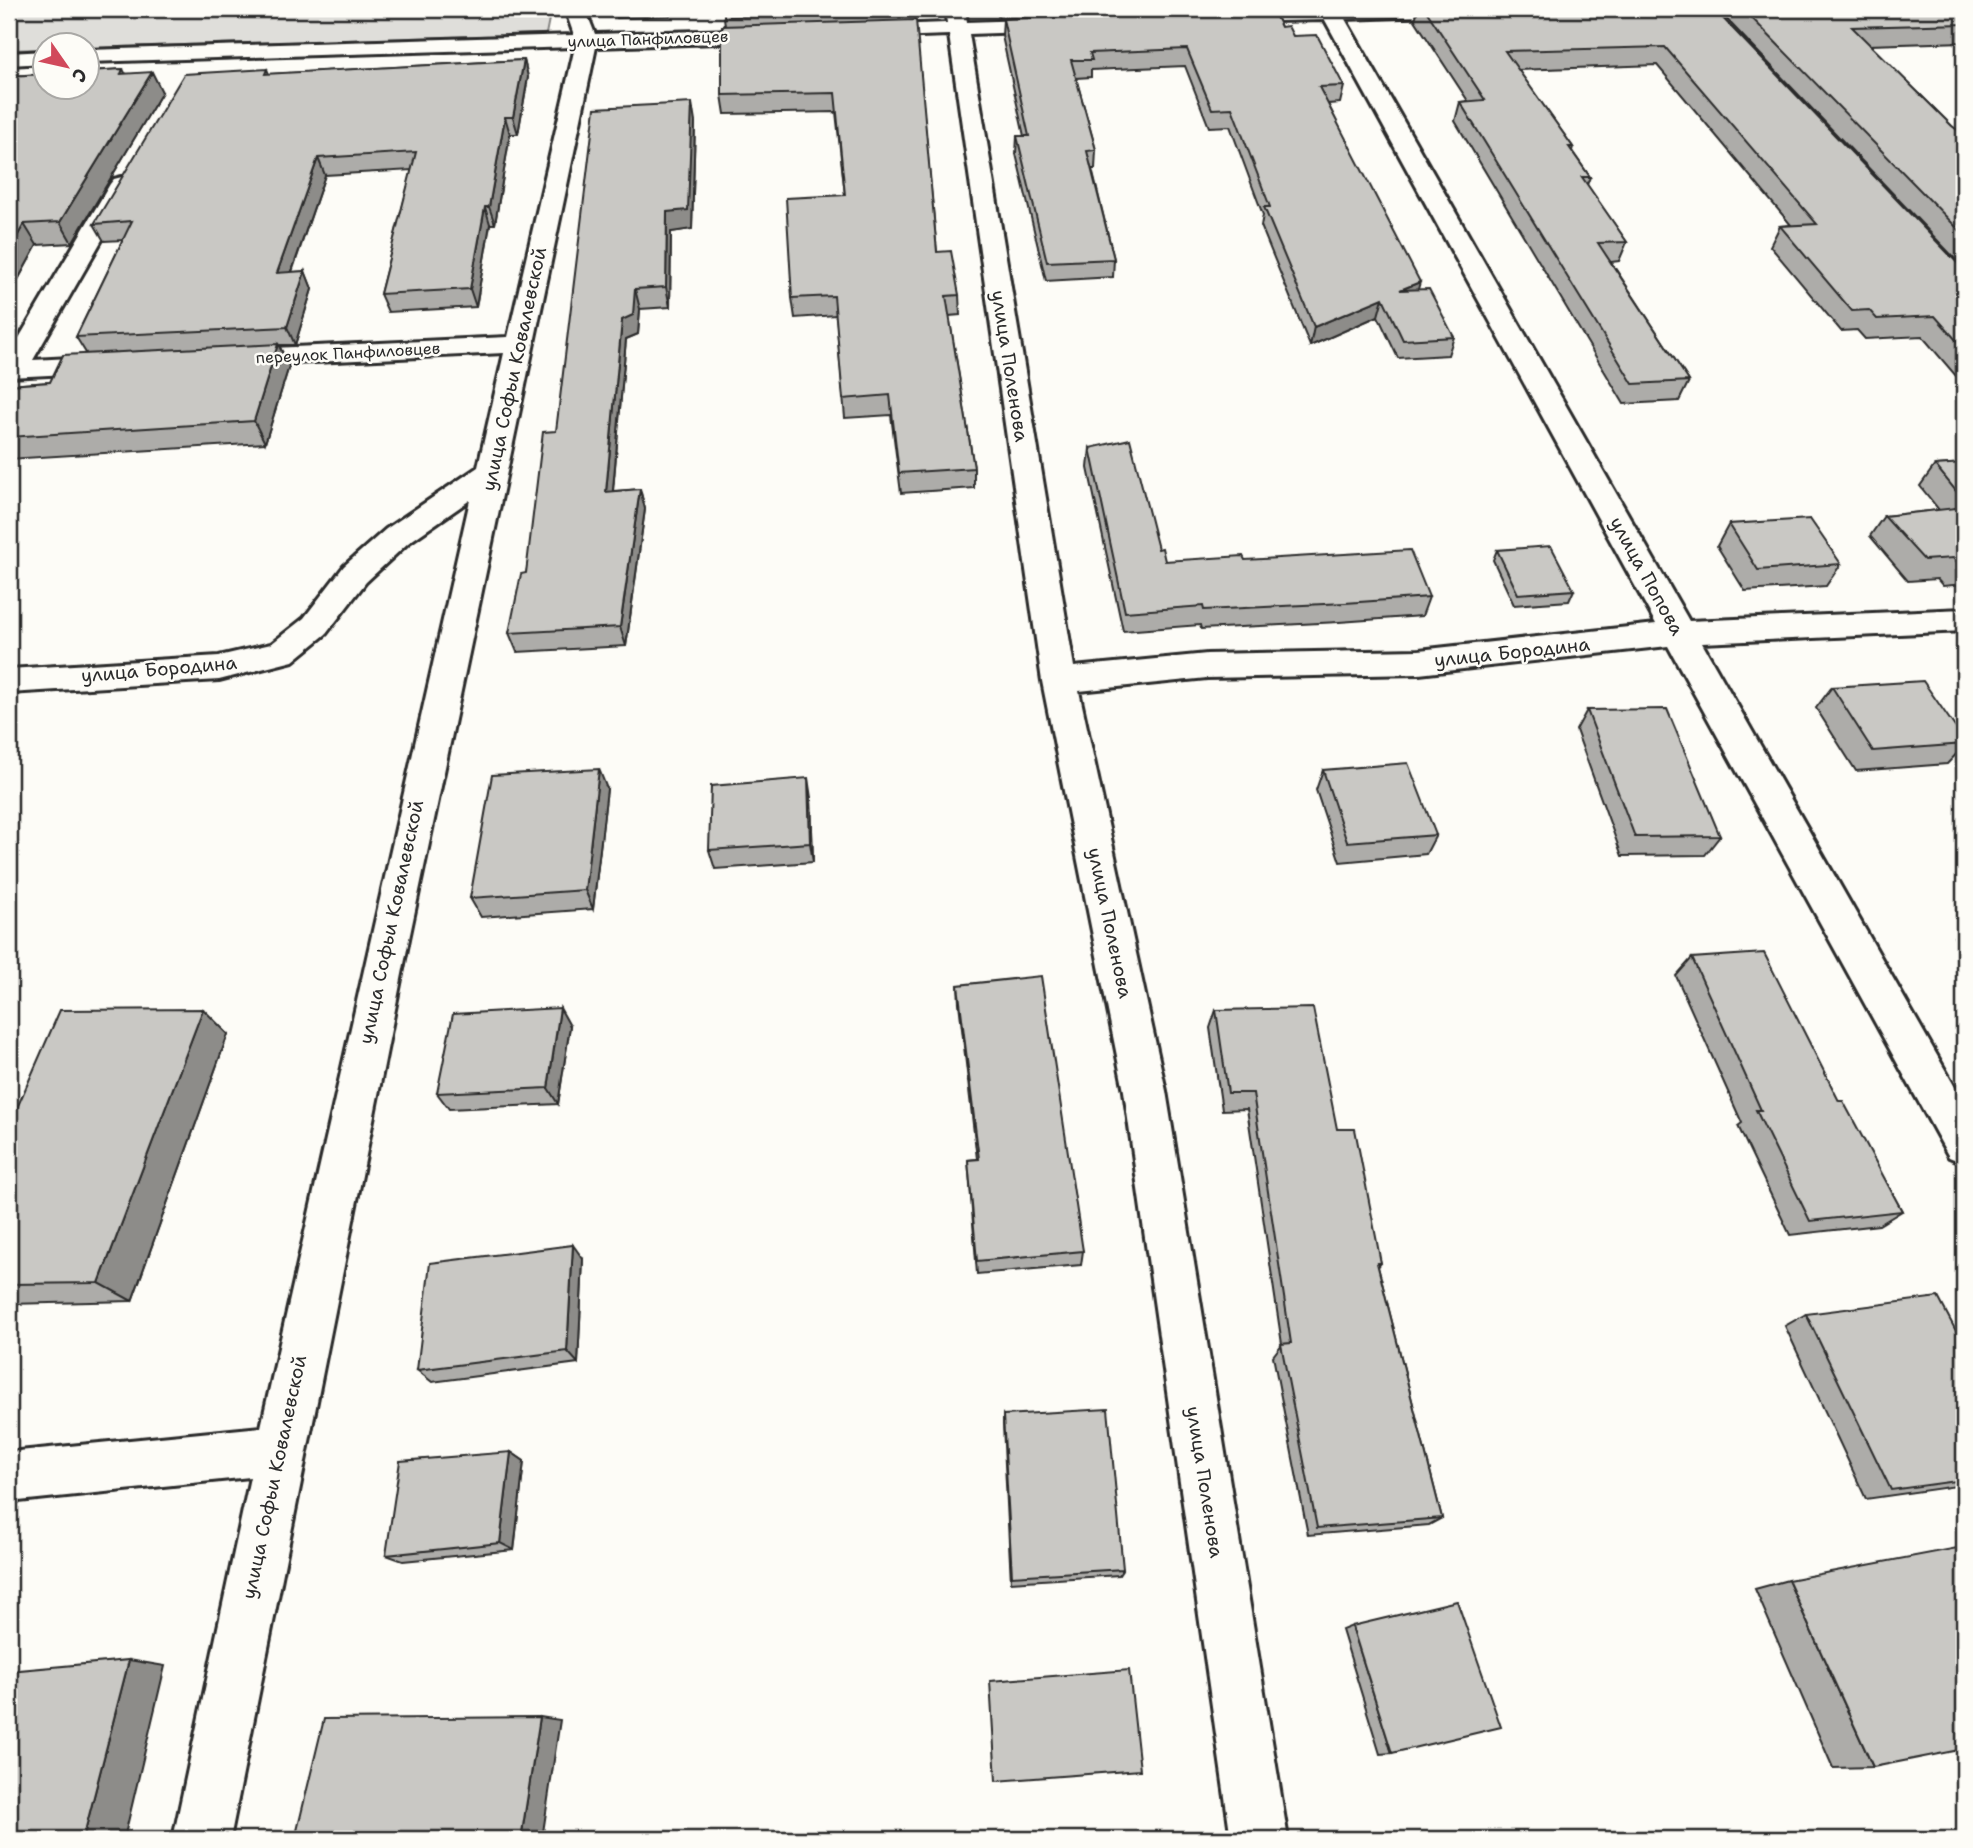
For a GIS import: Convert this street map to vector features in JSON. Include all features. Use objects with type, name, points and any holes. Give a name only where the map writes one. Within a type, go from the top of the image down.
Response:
[{"type":"street","points":[[1208,19],[1331,11],[1460,9]]},
{"type":"street","name":"улица Попова","points":[[1331,11],[1964,1143]]},
{"type":"street","points":[[848,33],[957,19],[1083,24]]},
{"type":"street","name":"улица Поленова","points":[[957,19],[1059,681],[1145,1091],[1260,1839]]},
{"type":"street","name":"улица Панфиловцев","points":[[102,56],[210,53],[581,25],[793,34]]},
{"type":"street","name":"улица Софьи Ковалевской","points":[[201,1839],[279,1450],[419,790],[519,344],[581,25]]},
{"type":"street","points":[[186,80],[210,53]]},
{"type":"street","points":[[9,59],[32,58]]},
{"type":"street","points":[[11,369],[137,159]]},
{"type":"street","name":"переулок Панфиловцев","points":[[205,360],[519,344]]},
{"type":"street","points":[[11,369],[137,363]]},
{"type":"street","name":"улица Бородина","points":[[9,681],[219,668],[281,653],[315,626],[355,574],[397,536],[491,472]]},
{"type":"street","name":"улица Бородина","points":[[1059,681],[1207,666],[1419,662],[1679,633],[1964,620]]},
{"type":"street","points":[[9,1478],[279,1450]]},
{"type":"shaded area","points":[[9,9],[551,9],[546,34],[102,48],[102,32],[32,32],[32,49],[9,50]]},
{"type":"building","points":[[724,9],[914,9],[915,11],[724,17]]},
{"type":"building","points":[[1272,9],[1281,27],[1288,26],[1293,36],[1317,35],[1344,86],[1319,87],[1420,282],[1400,290],[1429,289],[1454,337],[1403,340],[1383,298],[1314,327],[1264,207],[1270,207],[1232,108],[1212,109],[1187,49],[1090,53],[1092,60],[1071,60],[1096,150],[1087,151],[1114,259],[1047,262],[1017,136],[1029,136],[1003,19]]},
{"type":"building","points":[[1425,9],[1714,9],[1964,270],[1964,349],[1935,316],[1877,319],[1869,310],[1852,311],[1780,226],[1817,224],[1665,47],[1505,51],[1573,147],[1569,147],[1590,177],[1582,177],[1627,242],[1598,243],[1689,381],[1633,384],[1460,102],[1485,100]]},
{"type":"building","points":[[1743,9],[1964,9],[1964,24],[1852,27],[1964,135],[1964,235]]},
{"type":"building","points":[[916,20],[937,252],[951,251],[959,295],[946,296],[974,468],[899,473],[890,395],[843,399],[834,296],[792,298],[786,198],[845,195],[835,93],[722,95],[722,26]]},
{"type":"building","points":[[524,60],[513,117],[505,117],[489,207],[485,207],[470,289],[380,294],[416,152],[318,158],[277,273],[305,271],[287,327],[76,337],[132,221],[94,224],[184,74],[267,69],[265,74]]},
{"type":"building","points":[[123,69],[121,74],[152,72],[60,222],[24,224],[9,251],[9,76],[32,75],[32,102],[102,102],[102,70]]},
{"type":"building","points":[[692,103],[688,210],[667,212],[666,287],[635,289],[633,315],[622,320],[606,492],[640,489],[620,627],[509,633],[521,574],[526,573],[543,432],[556,431],[595,108]]},
{"type":"building","points":[[278,344],[254,421],[9,437],[9,385],[50,382],[63,355]]},
{"type":"building","points":[[1130,439],[1158,549],[1162,548],[1165,561],[1243,556],[1245,560],[1410,550],[1429,597],[1204,610],[1203,606],[1125,612],[1090,448]]},
{"type":"building","points":[[1964,463],[1964,501],[1935,465]]},
{"type":"building","points":[[1964,507],[1964,565],[1959,565],[1953,558],[1924,560],[1884,516]]},
{"type":"building","points":[[1810,519],[1841,564],[1758,570],[1729,524]]},
{"type":"building","points":[[1551,546],[1574,590],[1518,594],[1497,550]]},
{"type":"building","points":[[1923,681],[1964,740],[1964,744],[1873,751],[1832,687]]},
{"type":"building","points":[[1667,709],[1720,836],[1635,837],[1587,710]]},
{"type":"building","points":[[1408,763],[1436,835],[1347,842],[1323,770]]},
{"type":"building","points":[[599,769],[585,890],[470,898],[492,775]]},
{"type":"building","points":[[808,778],[810,843],[709,850],[711,786]]},
{"type":"building","points":[[1764,953],[1839,1101],[1843,1101],[1902,1211],[1810,1221],[1756,1110],[1761,1110],[1692,958]]},
{"type":"building","points":[[1041,976],[1083,1251],[977,1261],[968,1160],[979,1159],[958,985]]},
{"type":"building","points":[[560,1008],[548,1088],[437,1093],[453,1014]]},
{"type":"building","points":[[1313,1008],[1337,1129],[1355,1129],[1381,1263],[1377,1263],[1442,1518],[1317,1528],[1281,1344],[1291,1343],[1253,1093],[1228,1093],[1216,1010]]},
{"type":"building","points":[[203,1009],[99,1283],[9,1284],[9,1126],[60,1010]]},
{"type":"building","points":[[573,1245],[567,1351],[417,1370],[430,1263]]},
{"type":"building","points":[[1938,1297],[1964,1346],[1964,1480],[1891,1490],[1806,1314]]},
{"type":"building","points":[[1108,1409],[1123,1569],[1012,1576],[1003,1415]]},
{"type":"building","points":[[511,1452],[500,1543],[386,1555],[400,1461]]},
{"type":"building","points":[[1957,1548],[1964,1561],[1964,1749],[1873,1767],[1788,1580]]},
{"type":"building","points":[[1457,1601],[1501,1727],[1392,1753],[1352,1626]]},
{"type":"building","points":[[129,1660],[83,1839],[9,1839],[9,1671]]},
{"type":"building","points":[[1129,1670],[1140,1770],[996,1781],[990,1681]]},
{"type":"building","points":[[540,1717],[521,1839],[295,1839],[324,1719]]}]
